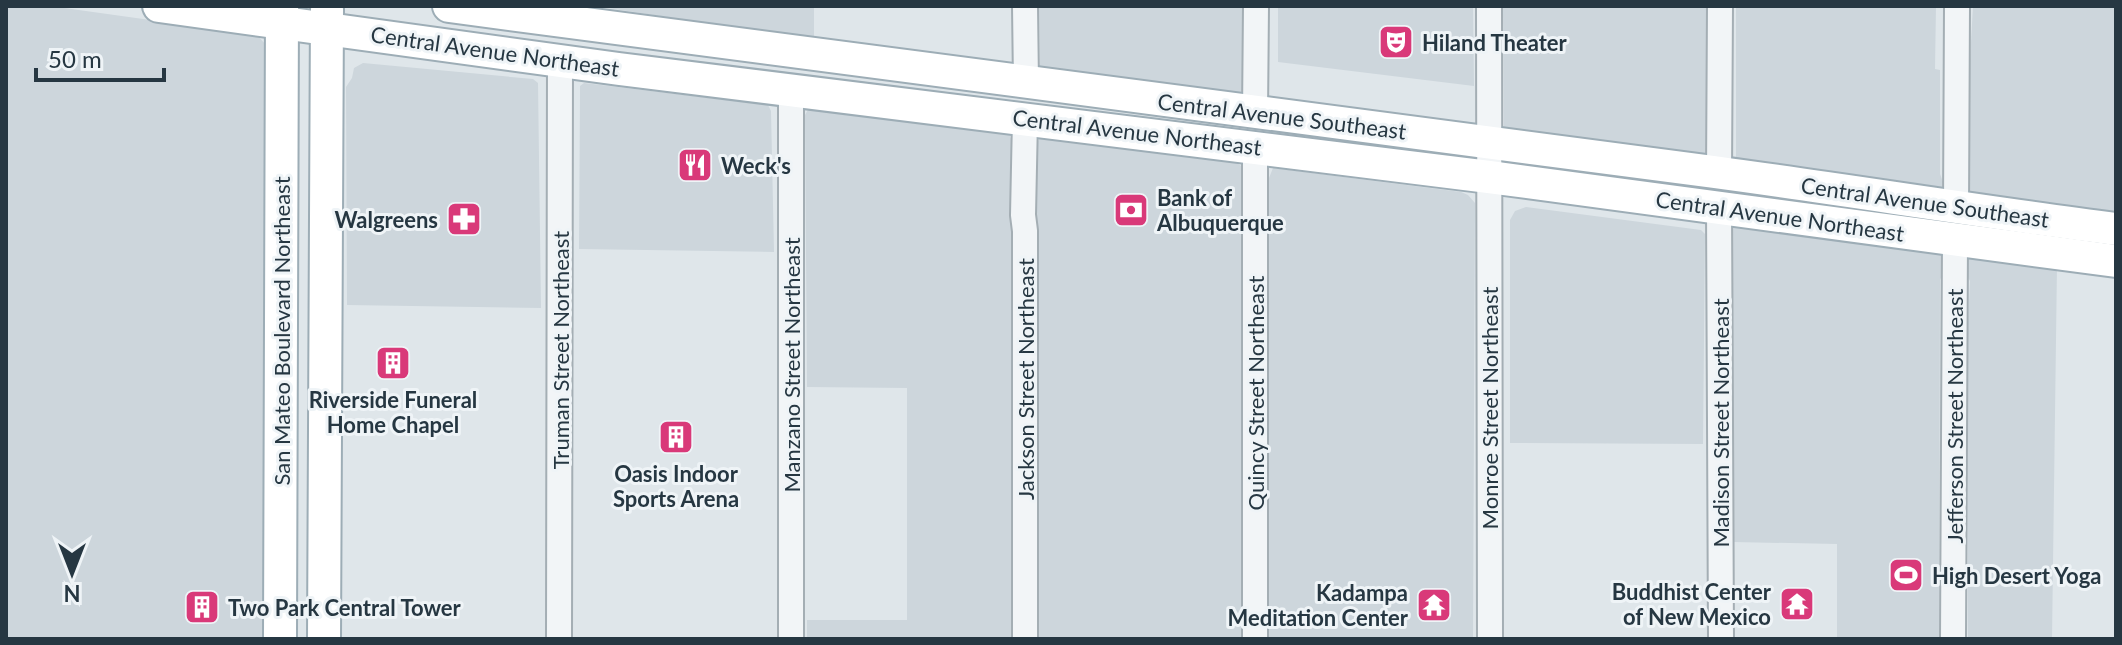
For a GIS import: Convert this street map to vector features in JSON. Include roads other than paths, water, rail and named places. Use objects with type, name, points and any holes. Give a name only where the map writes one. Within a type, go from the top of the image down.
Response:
[{"type":"main road","name":"Central Avenue Northeast","points":[[159,6],[328,17],[560,61],[1489,177],[2116,261]]},
{"type":"main road","name":"Central Avenue Southeast","points":[[449,6],[1719,173],[2116,229]]},
{"type":"main road","name":"San Mateo Boulevard Northeast","points":[[280,639],[282,14]]},
{"type":"main road","name":"San Mateo Boulevard Northeast","points":[[324,639],[328,17]]},
{"type":"main road","points":[[280,546],[298,560],[302,575],[306,639]]},
{"type":"street","points":[[1025,6],[1026,83]]},
{"type":"street","points":[[1255,113],[1256,6]]},
{"type":"street","name":"Monroe Street Northeast","points":[[1489,6],[1490,639]]},
{"type":"street","points":[[1719,173],[1720,6]]},
{"type":"street","points":[[1956,208],[1957,6]]},
{"type":"street","name":"Truman Street Northeast","points":[[559,639],[560,61]]},
{"type":"street","name":"Manzano Street Northeast","points":[[791,91],[791,639]]},
{"type":"street","name":"Jackson Street Northeast","points":[[1025,119],[1025,639]]},
{"type":"street","name":"Quincy Street Northeast","points":[[1255,147],[1255,639]]},
{"type":"street","name":"Madison Street Northeast","points":[[1719,207],[1721,639]]},
{"type":"street","name":"Jefferson Street Northeast","points":[[1953,639],[1955,240]]},
{"type":"place","name":"Hiland Theater","points":[[1396,42]]},
{"type":"place","name":"Weck's","points":[[695,165]]},
{"type":"place","name":"Bank of Albuquerque","points":[[1131,210]]},
{"type":"place","name":"Walgreens","points":[[464,219]]},
{"type":"place","name":"Riverside Funeral Home Chapel","points":[[393,363]]},
{"type":"place","name":"Oasis Indoor Sports Arena","points":[[676,437]]},
{"type":"place","name":"High Desert Yoga","points":[[1906,575]]},
{"type":"place","name":"Buddhist Center of New Mexico","points":[[1797,604]]},
{"type":"place","name":"Kadampa Meditation Center","points":[[1434,605]]},
{"type":"place","name":"Two Park Central Tower","points":[[202,607]]}]
